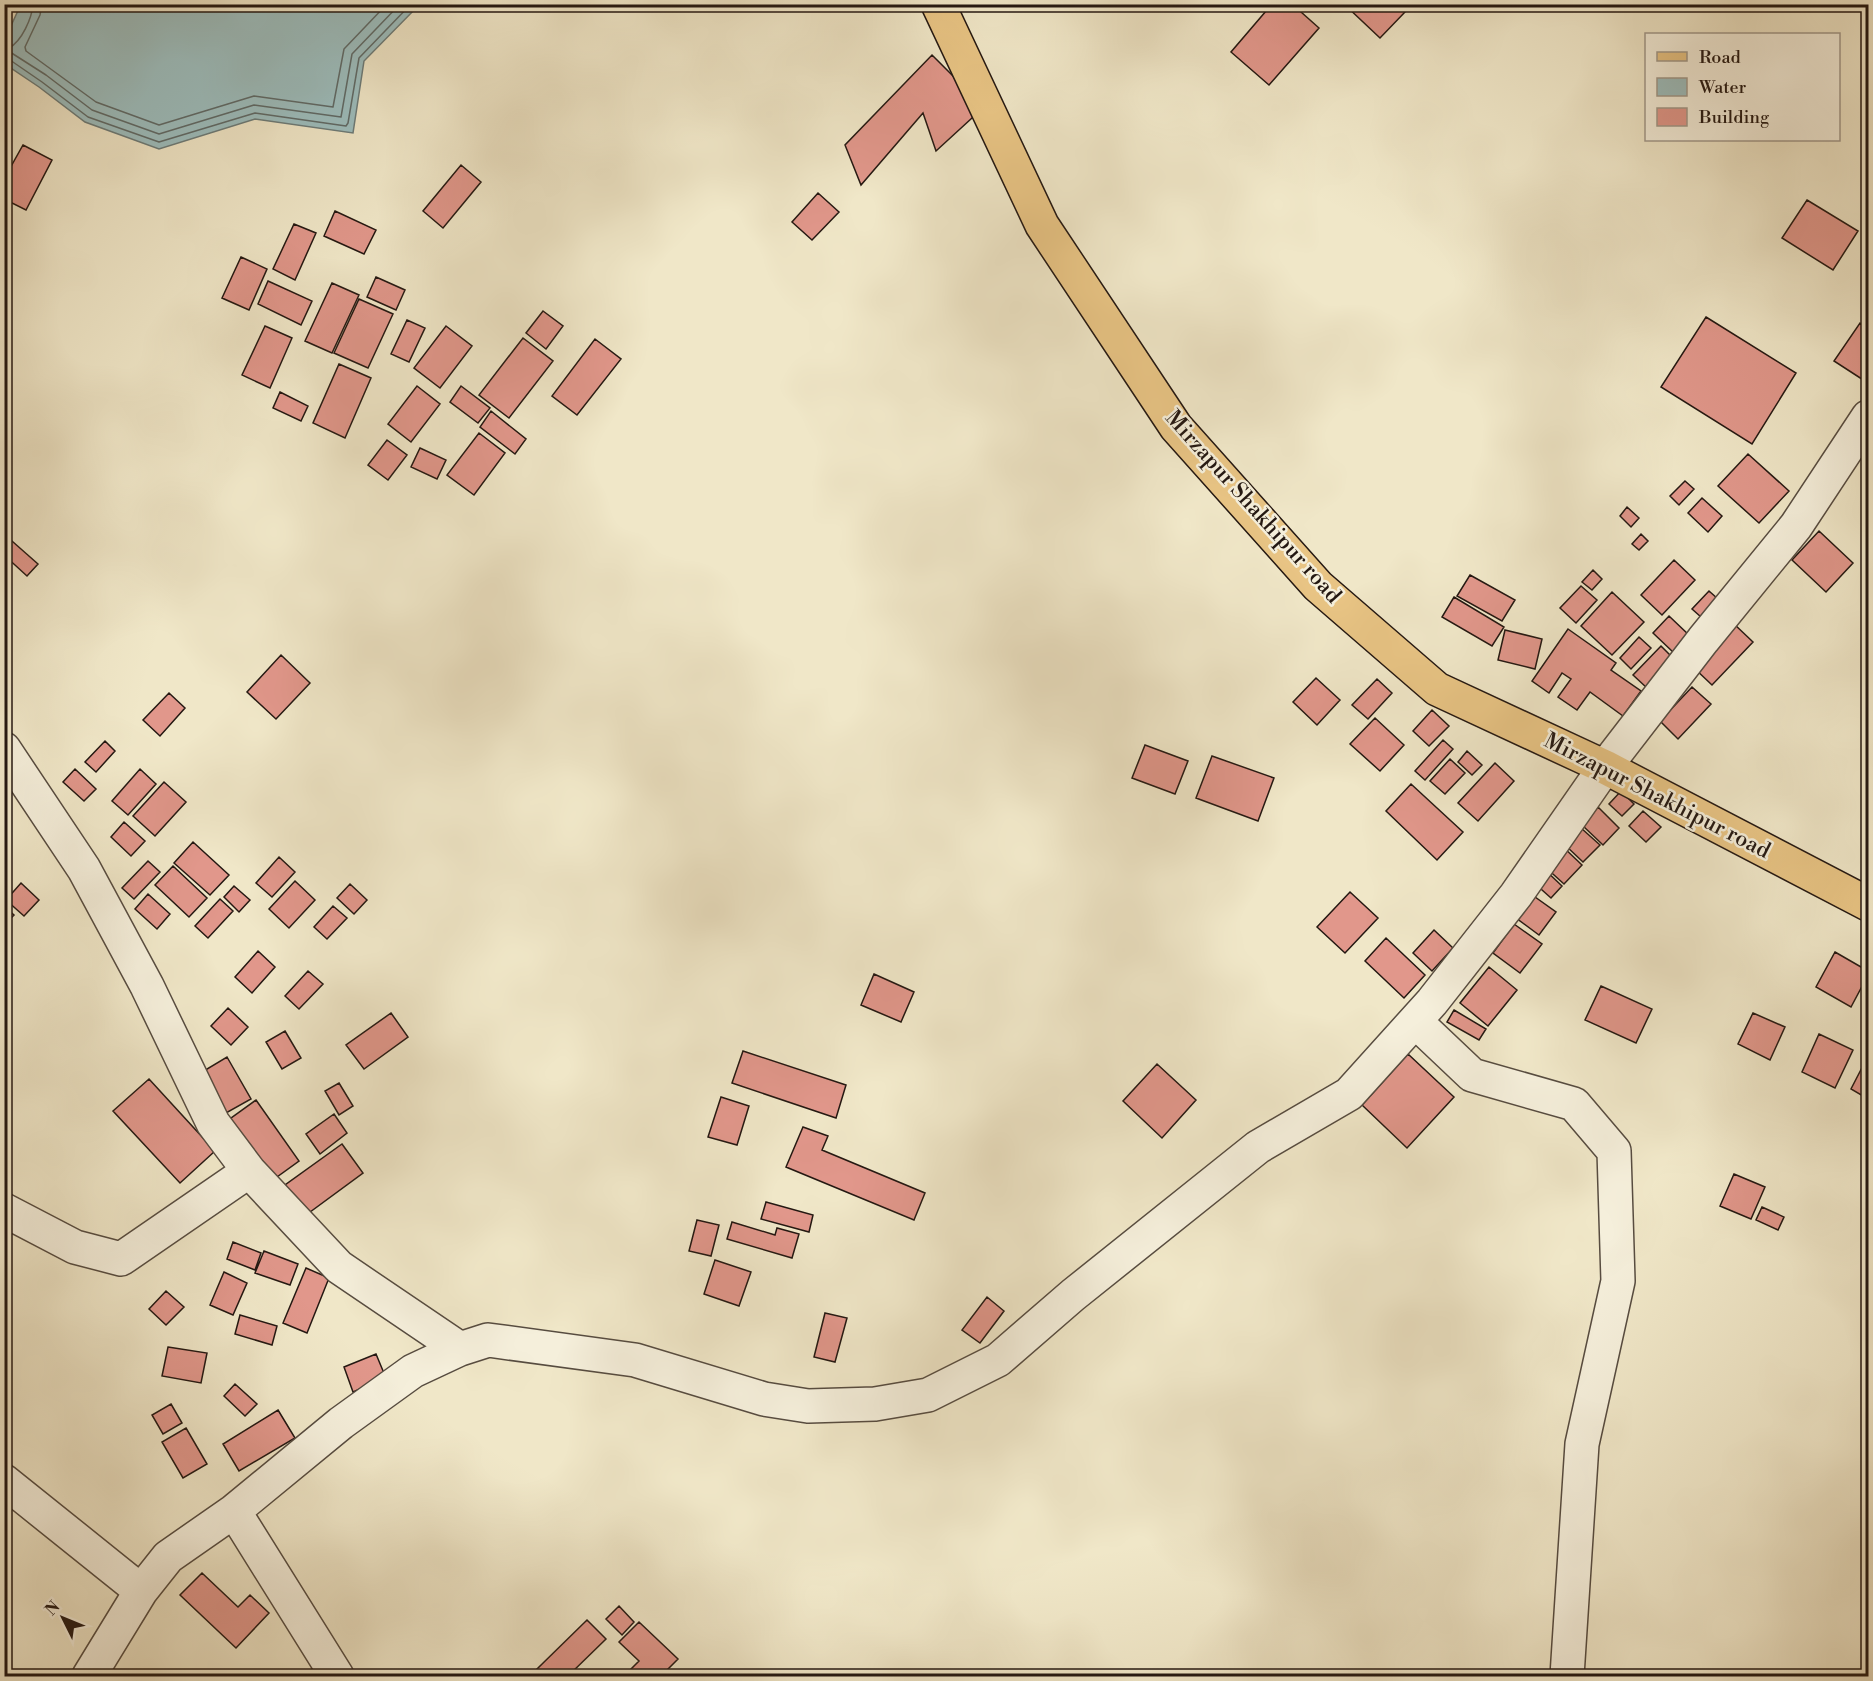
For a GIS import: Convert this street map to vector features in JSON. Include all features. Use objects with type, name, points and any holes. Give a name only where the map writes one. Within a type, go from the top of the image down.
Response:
[{"type":"main road","name":"Mirzapur Shakhipur road","points":[[939,4],[1042,225],[1176,427],[1318,586],[1437,689],[1605,767],[1869,904]]},
{"type":"street","points":[[89,1677],[141,1591],[168,1557],[234,1511],[341,1423],[413,1371],[460,1349],[488,1340],[635,1359],[764,1399],[808,1406],[875,1404],[928,1395],[998,1360],[1073,1295],[1258,1147],[1349,1094],[1432,1002],[1516,895],[1605,767],[1703,640],[1796,526],[1869,417]]},
{"type":"street","points":[[4,749],[84,868],[147,986],[213,1123],[249,1172],[339,1267],[460,1349]]},
{"type":"street","points":[[1415,1021],[1472,1075],[1574,1104],[1614,1151],[1618,1281],[1582,1444],[1567,1677]]},
{"type":"street","points":[[4,1210],[75,1247],[121,1259],[249,1172]]},
{"type":"street","points":[[4,1481],[141,1591]]},
{"type":"street","points":[[234,1511],[338,1677]]},
{"type":"water","points":[[21,4],[419,5],[364,61],[353,133],[255,119],[159,149],[85,122],[5,64],[5,39]]},
{"type":"building","points":[[1272,4],[1292,4],[1319,28],[1269,85],[1231,52]]},
{"type":"building","points":[[1344,4],[1398,4],[1405,12],[1380,38]]},
{"type":"building","points":[[932,55],[984,107],[936,151],[923,113],[861,185],[845,145]]},
{"type":"building","points":[[23,145],[52,160],[26,210],[4,199],[4,179]]},
{"type":"building","points":[[461,165],[481,182],[443,228],[423,211]]},
{"type":"building","points":[[818,193],[839,212],[812,240],[792,222]]},
{"type":"building","points":[[1807,200],[1858,231],[1833,270],[1782,238]]},
{"type":"building","points":[[335,211],[376,230],[364,254],[324,236]]},
{"type":"building","points":[[294,224],[316,233],[295,280],[273,269]]},
{"type":"building","points":[[241,257],[267,269],[249,310],[222,298]]},
{"type":"building","points":[[376,277],[405,290],[396,310],[367,297]]},
{"type":"building","points":[[268,281],[312,301],[301,325],[258,304]]},
{"type":"building","points":[[332,283],[359,295],[332,353],[305,341]]},
{"type":"building","points":[[359,299],[393,314],[368,368],[334,353]]},
{"type":"building","points":[[543,311],[563,326],[546,349],[526,333]]},
{"type":"building","points":[[1706,317],[1796,373],[1752,444],[1661,387]]},
{"type":"building","points":[[407,320],[425,328],[409,362],[391,354]]},
{"type":"building","points":[[1860,323],[1868,329],[1868,383],[1834,361]]},
{"type":"building","points":[[265,326],[292,338],[270,388],[242,375]]},
{"type":"building","points":[[446,326],[472,346],[440,388],[414,368]]},
{"type":"building","points":[[523,338],[553,361],[509,418],[479,395]]},
{"type":"building","points":[[595,339],[621,359],[577,415],[552,396]]},
{"type":"building","points":[[339,364],[371,378],[345,438],[313,423]]},
{"type":"building","points":[[417,386],[440,404],[411,442],[388,424]]},
{"type":"building","points":[[461,386],[490,408],[478,423],[450,402]]},
{"type":"building","points":[[280,392],[308,406],[301,421],[273,408]]},
{"type":"building","points":[[491,411],[526,439],[515,454],[480,427]]},
{"type":"building","points":[[479,433],[505,453],[474,495],[447,475]]},
{"type":"building","points":[[387,440],[407,455],[388,480],[368,465]]},
{"type":"building","points":[[420,448],[446,460],[437,479],[411,467]]},
{"type":"building","points":[[1748,454],[1789,491],[1759,523],[1718,486]]},
{"type":"building","points":[[1685,481],[1694,489],[1679,505],[1670,496]]},
{"type":"building","points":[[1702,498],[1722,516],[1708,532],[1688,513]]},
{"type":"building","points":[[1627,507],[1639,518],[1631,527],[1620,516]]},
{"type":"building","points":[[1819,531],[1853,563],[1826,592],[1792,560]]},
{"type":"building","points":[[4,534],[38,564],[27,576],[4,555]]},
{"type":"building","points":[[1641,534],[1648,541],[1639,550],[1632,544]]},
{"type":"building","points":[[1674,560],[1695,580],[1662,615],[1641,595]]},
{"type":"building","points":[[1593,570],[1602,579],[1592,590],[1582,582]]},
{"type":"building","points":[[1470,575],[1515,600],[1502,621],[1457,596]]},
{"type":"building","points":[[1581,586],[1597,600],[1576,623],[1560,608]]},
{"type":"building","points":[[1709,591],[1718,599],[1701,617],[1692,609]]},
{"type":"building","points":[[1612,592],[1644,622],[1612,655],[1581,626]]},
{"type":"building","points":[[1454,597],[1504,627],[1492,646],[1442,617]]},
{"type":"building","points":[[1669,616],[1690,636],[1674,653],[1653,633]]},
{"type":"building","points":[[1733,623],[1753,642],[1712,685],[1693,667]]},
{"type":"building","points":[[1568,629],[1616,663],[1611,670],[1641,691],[1623,716],[1590,692],[1577,710],[1558,697],[1571,679],[1562,673],[1549,693],[1532,681]]},
{"type":"building","points":[[1505,630],[1542,639],[1535,669],[1498,660]]},
{"type":"building","points":[[1639,637],[1651,648],[1631,669],[1620,658]]},
{"type":"building","points":[[1661,646],[1674,659],[1647,688],[1633,675]]},
{"type":"building","points":[[281,655],[310,683],[276,719],[247,692]]},
{"type":"building","points":[[1316,678],[1340,700],[1317,725],[1293,702]]},
{"type":"building","points":[[1377,679],[1392,693],[1368,719],[1352,705]]},
{"type":"building","points":[[1692,687],[1711,704],[1678,739],[1660,721]]},
{"type":"building","points":[[169,693],[185,708],[160,736],[143,720]]},
{"type":"building","points":[[1432,710],[1449,726],[1429,746],[1413,731]]},
{"type":"building","points":[[1375,718],[1404,745],[1380,771],[1350,744]]},
{"type":"building","points":[[1443,740],[1453,749],[1425,780],[1415,771]]},
{"type":"building","points":[[105,741],[115,751],[96,772],[85,762]]},
{"type":"building","points":[[1145,745],[1188,761],[1175,794],[1132,778]]},
{"type":"building","points":[[1467,751],[1482,765],[1472,775],[1458,762]]},
{"type":"building","points":[[1212,756],[1274,778],[1258,821],[1196,798]]},
{"type":"building","points":[[1450,759],[1465,773],[1445,794],[1430,781]]},
{"type":"building","points":[[1495,763],[1514,781],[1478,821],[1458,803]]},
{"type":"building","points":[[75,769],[96,789],[84,801],[63,782]]},
{"type":"building","points":[[140,769],[156,784],[128,815],[112,801]]},
{"type":"building","points":[[164,782],[186,802],[155,836],[133,816]]},
{"type":"building","points":[[1411,784],[1463,832],[1437,860],[1386,811]]},
{"type":"building","points":[[1621,791],[1634,804],[1622,816],[1609,804]]},
{"type":"building","points":[[1598,807],[1619,828],[1603,845],[1582,825]]},
{"type":"building","points":[[1643,811],[1661,827],[1646,842],[1629,826]]},
{"type":"building","points":[[124,822],[145,841],[131,856],[111,837]]},
{"type":"building","points":[[1581,828],[1600,845],[1583,862],[1565,845]]},
{"type":"building","points":[[193,842],[229,875],[210,895],[174,863]]},
{"type":"building","points":[[1561,845],[1582,865],[1564,884],[1543,865]]},
{"type":"building","points":[[279,857],[295,872],[272,897],[256,883]]},
{"type":"building","points":[[148,861],[160,872],[134,899],[122,888]]},
{"type":"building","points":[[173,866],[207,898],[189,917],[155,885]]},
{"type":"building","points":[[1544,869],[1562,886],[1551,898],[1532,881]]},
{"type":"building","points":[[295,881],[315,900],[289,928],[269,909]]},
{"type":"building","points":[[21,883],[39,900],[24,916],[6,900]]},
{"type":"building","points":[[350,884],[367,900],[354,914],[337,898]]},
{"type":"building","points":[[234,886],[250,900],[239,912],[224,897]]},
{"type":"building","points":[[1350,892],[1378,918],[1345,953],[1317,927]]},
{"type":"building","points":[[1528,892],[1556,912],[1539,935],[1512,915]]},
{"type":"building","points":[[148,894],[170,914],[157,929],[135,909]]},
{"type":"building","points":[[220,899],[233,911],[208,938],[195,926]]},
{"type":"building","points":[[4,906],[14,915],[4,925]]},
{"type":"building","points":[[333,906],[347,918],[327,939],[314,927]]},
{"type":"building","points":[[1514,924],[1542,944],[1520,973],[1493,953]]},
{"type":"building","points":[[1434,930],[1453,948],[1432,971],[1413,953]]},
{"type":"building","points":[[1386,938],[1425,975],[1404,998],[1365,961]]},
{"type":"building","points":[[258,951],[275,967],[252,993],[235,977]]},
{"type":"building","points":[[1835,952],[1868,971],[1851,1007],[1816,987]]},
{"type":"building","points":[[1489,967],[1517,990],[1488,1026],[1460,1003]]},
{"type":"building","points":[[308,971],[323,984],[299,1009],[285,996]]},
{"type":"building","points":[[874,974],[914,992],[901,1022],[861,1005]]},
{"type":"building","points":[[1601,986],[1652,1009],[1636,1043],[1585,1020]]},
{"type":"building","points":[[228,1008],[248,1027],[231,1045],[211,1026]]},
{"type":"building","points":[[1454,1010],[1486,1029],[1479,1040],[1447,1022]]},
{"type":"building","points":[[391,1013],[408,1037],[364,1069],[346,1045]]},
{"type":"building","points":[[1753,1013],[1785,1027],[1770,1060],[1738,1044]]},
{"type":"building","points":[[285,1031],[301,1058],[282,1069],[266,1042]]},
{"type":"building","points":[[1819,1034],[1853,1050],[1835,1088],[1802,1072]]},
{"type":"building","points":[[743,1051],[846,1085],[836,1118],[732,1083]]},
{"type":"building","points":[[1408,1054],[1454,1097],[1407,1148],[1362,1105]]},
{"type":"building","points":[[1868,1056],[1868,1099],[1851,1089]]},
{"type":"building","points":[[227,1057],[251,1099],[226,1113],[202,1072]]},
{"type":"building","points":[[1157,1064],[1196,1100],[1162,1138],[1123,1101]]},
{"type":"building","points":[[149,1079],[215,1151],[180,1183],[113,1111]]},
{"type":"building","points":[[339,1083],[353,1106],[339,1115],[325,1091]]},
{"type":"building","points":[[721,1097],[749,1106],[737,1145],[708,1137]]},
{"type":"building","points":[[256,1100],[299,1161],[270,1182],[227,1121]]},
{"type":"building","points":[[334,1114],[347,1133],[320,1154],[306,1134]]},
{"type":"building","points":[[803,1127],[828,1136],[822,1150],[925,1193],[914,1220],[786,1167]]},
{"type":"building","points":[[342,1144],[363,1173],[306,1215],[285,1185]]},
{"type":"building","points":[[1734,1174],[1765,1187],[1751,1219],[1720,1206]]},
{"type":"building","points":[[766,1202],[813,1215],[809,1232],[761,1219]]},
{"type":"building","points":[[1762,1207],[1784,1217],[1778,1230],[1756,1220]]},
{"type":"building","points":[[697,1220],[719,1225],[711,1256],[689,1251]]},
{"type":"building","points":[[732,1222],[775,1235],[777,1228],[799,1234],[792,1258],[727,1239]]},
{"type":"building","points":[[233,1242],[261,1253],[255,1270],[227,1259]]},
{"type":"building","points":[[264,1251],[298,1264],[290,1285],[255,1273]]},
{"type":"building","points":[[715,1260],[751,1272],[739,1306],[704,1294]]},
{"type":"building","points":[[306,1268],[329,1278],[307,1333],[283,1323]]},
{"type":"building","points":[[224,1272],[247,1283],[233,1315],[210,1305]]},
{"type":"building","points":[[166,1291],[184,1307],[166,1325],[149,1309]]},
{"type":"building","points":[[987,1297],[1004,1311],[980,1343],[962,1330]]},
{"type":"building","points":[[825,1313],[847,1318],[835,1362],[814,1357]]},
{"type":"building","points":[[240,1315],[277,1326],[272,1345],[235,1334]]},
{"type":"building","points":[[168,1347],[207,1353],[201,1383],[162,1376]]},
{"type":"building","points":[[376,1354],[386,1378],[353,1392],[344,1367]]},
{"type":"building","points":[[235,1384],[257,1404],[245,1416],[224,1396]]},
{"type":"building","points":[[171,1404],[182,1423],[163,1434],[152,1415]]},
{"type":"building","points":[[278,1410],[295,1438],[239,1471],[223,1444]]},
{"type":"building","points":[[186,1428],[207,1464],[183,1478],[162,1442]]},
{"type":"building","points":[[202,1573],[238,1607],[250,1595],[269,1613],[236,1648],[180,1595]]},
{"type":"building","points":[[619,1606],[634,1622],[622,1635],[606,1619]]},
{"type":"building","points":[[587,1620],[606,1639],[568,1676],[545,1676],[537,1669]]},
{"type":"building","points":[[639,1622],[678,1659],[661,1676],[624,1676],[639,1661],[619,1642]]}]
